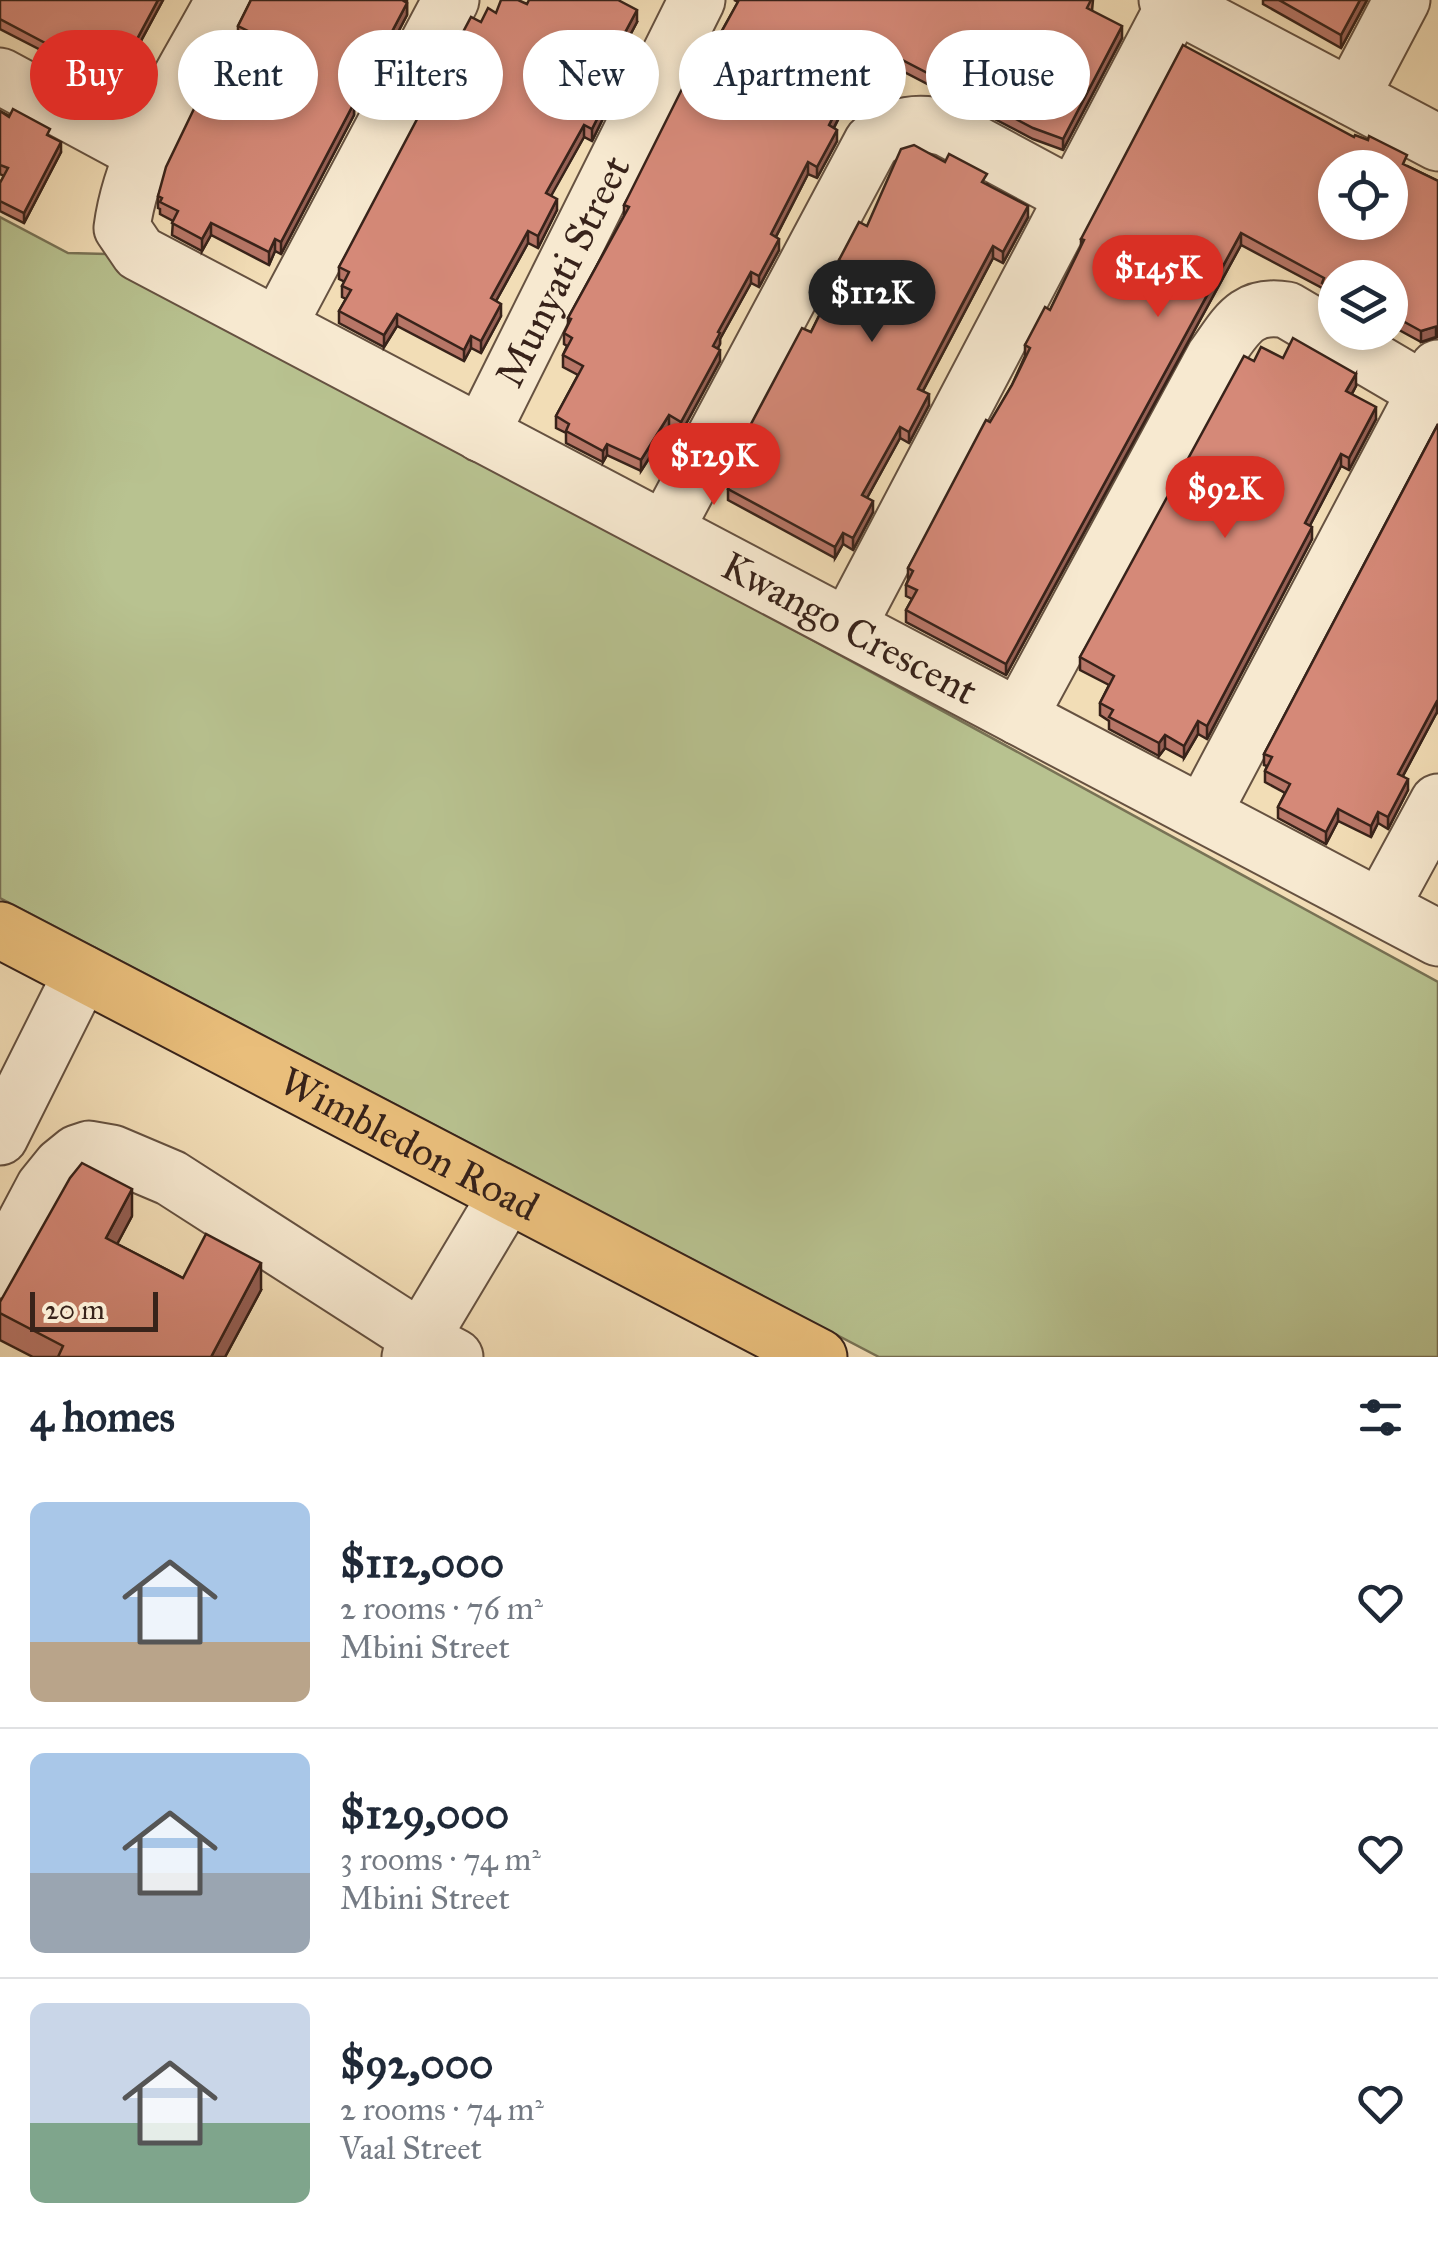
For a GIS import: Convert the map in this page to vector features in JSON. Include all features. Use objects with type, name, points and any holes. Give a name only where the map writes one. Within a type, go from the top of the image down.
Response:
[{"type":"main road","name":"Wimbledon Road","points":[[0,930],[819,1357]]},
{"type":"street","name":"Kwango Crescent","points":[[224,0],[143,153],[125,200],[122,228],[139,253],[1438,938]]},
{"type":"street","points":[[278,326],[450,0]]},
{"type":"street","name":"Munyati Street","points":[[481,434],[696,0]]},
{"type":"street","points":[[1351,97],[1402,0]]},
{"type":"street","points":[[848,626],[1173,1],[1438,142]]},
{"type":"street","points":[[0,76],[143,153]]},
{"type":"street","points":[[664,530],[872,142],[895,127],[930,124],[946,128],[1074,196]]},
{"type":"street","points":[[1020,717],[1214,357],[1248,314],[1268,307],[1287,310],[1432,380],[1203,813]]},
{"type":"street","points":[[1380,908],[1438,802]]},
{"type":"street","points":[[0,1136],[82,973]]},
{"type":"street","points":[[0,1270],[44,1187],[62,1166],[90,1149],[112,1153],[171,1178],[429,1351],[508,1195]]},
{"type":"green space","points":[[0,217],[68,253],[107,254],[1438,982],[1438,1357],[879,1357],[0,898]]},
{"type":"building","points":[[0,0],[158,0],[142,30],[30,30],[30,35],[0,19]]},
{"type":"building","points":[[251,0],[407,3],[393,30],[338,30],[338,120],[345,120],[281,242],[275,239],[269,252],[211,223],[202,239],[172,223],[178,211],[160,202],[162,198],[158,196],[166,167],[189,120],[318,120],[318,30],[246,30],[238,26]]},
{"type":"building","points":[[501,0],[527,4],[529,0],[618,0],[637,10],[626,30],[523,30],[523,120],[596,120],[592,129],[584,125],[546,193],[557,199],[538,236],[528,231],[491,298],[501,304],[481,341],[471,336],[464,350],[397,314],[384,335],[339,311],[351,290],[342,286],[349,272],[339,267],[417,120],[503,120],[503,30],[464,30],[471,17],[481,22],[488,8],[496,13]]},
{"type":"building","points":[[739,0],[1091,0],[1087,8],[1122,26],[1090,87],[1090,30],[926,30],[926,72],[906,62],[906,30],[722,30]]},
{"type":"building","points":[[1279,0],[1360,0],[1341,35]]},
{"type":"building","points":[[1183,45],[1354,137],[1368,140],[1369,136],[1397,150],[1318,150],[1318,240],[1408,240],[1408,166],[1438,181],[1438,326],[1421,331],[1408,324],[1408,260],[1318,260],[1318,275],[1241,233],[1006,664],[906,610],[917,590],[906,585],[913,571],[908,568],[986,420],[990,422],[1012,385],[1030,348],[1025,345],[1045,307],[1050,310],[1084,240],[1081,239]]},
{"type":"building","points":[[679,95],[679,120],[832,120],[829,125],[837,130],[817,167],[808,162],[771,234],[779,239],[759,276],[751,272],[718,332],[713,346],[720,350],[681,422],[669,415],[641,460],[607,444],[603,451],[566,431],[569,424],[556,416],[583,366],[563,355],[572,338],[564,333],[571,319],[568,318],[629,207],[624,205]]},
{"type":"building","points":[[13,109],[50,129],[47,135],[61,142],[24,213],[0,201],[0,183],[8,168],[0,165],[0,111],[9,117]]},
{"type":"building","points":[[1018,120],[1073,120],[1063,139]]},
{"type":"building","points":[[914,145],[945,162],[949,154],[987,174],[982,182],[1028,206],[1003,252],[993,246],[960,308],[918,389],[929,394],[909,432],[900,427],[862,495],[873,501],[853,538],[843,533],[835,547],[728,489],[735,476],[726,471],[802,328],[811,332],[845,263],[839,260],[859,222],[867,226],[901,149]]},
{"type":"building","points":[[1293,338],[1356,374],[1346,391],[1376,407],[1349,458],[1341,454],[1305,523],[1312,527],[1207,726],[1198,721],[1184,746],[1165,735],[1159,743],[1109,717],[1113,710],[1100,703],[1114,676],[1080,657],[1244,356],[1254,361],[1261,347],[1283,358]]},
{"type":"building","points":[[1438,424],[1438,701],[1398,774],[1408,779],[1388,817],[1378,812],[1371,826],[1338,809],[1326,832],[1278,807],[1290,784],[1265,771],[1272,757],[1264,754]]},
{"type":"building","points":[[82,1163],[132,1189],[106,1238],[183,1278],[206,1234],[261,1263],[211,1357],[58,1357],[63,1346],[0,1313],[0,1302]]}]
